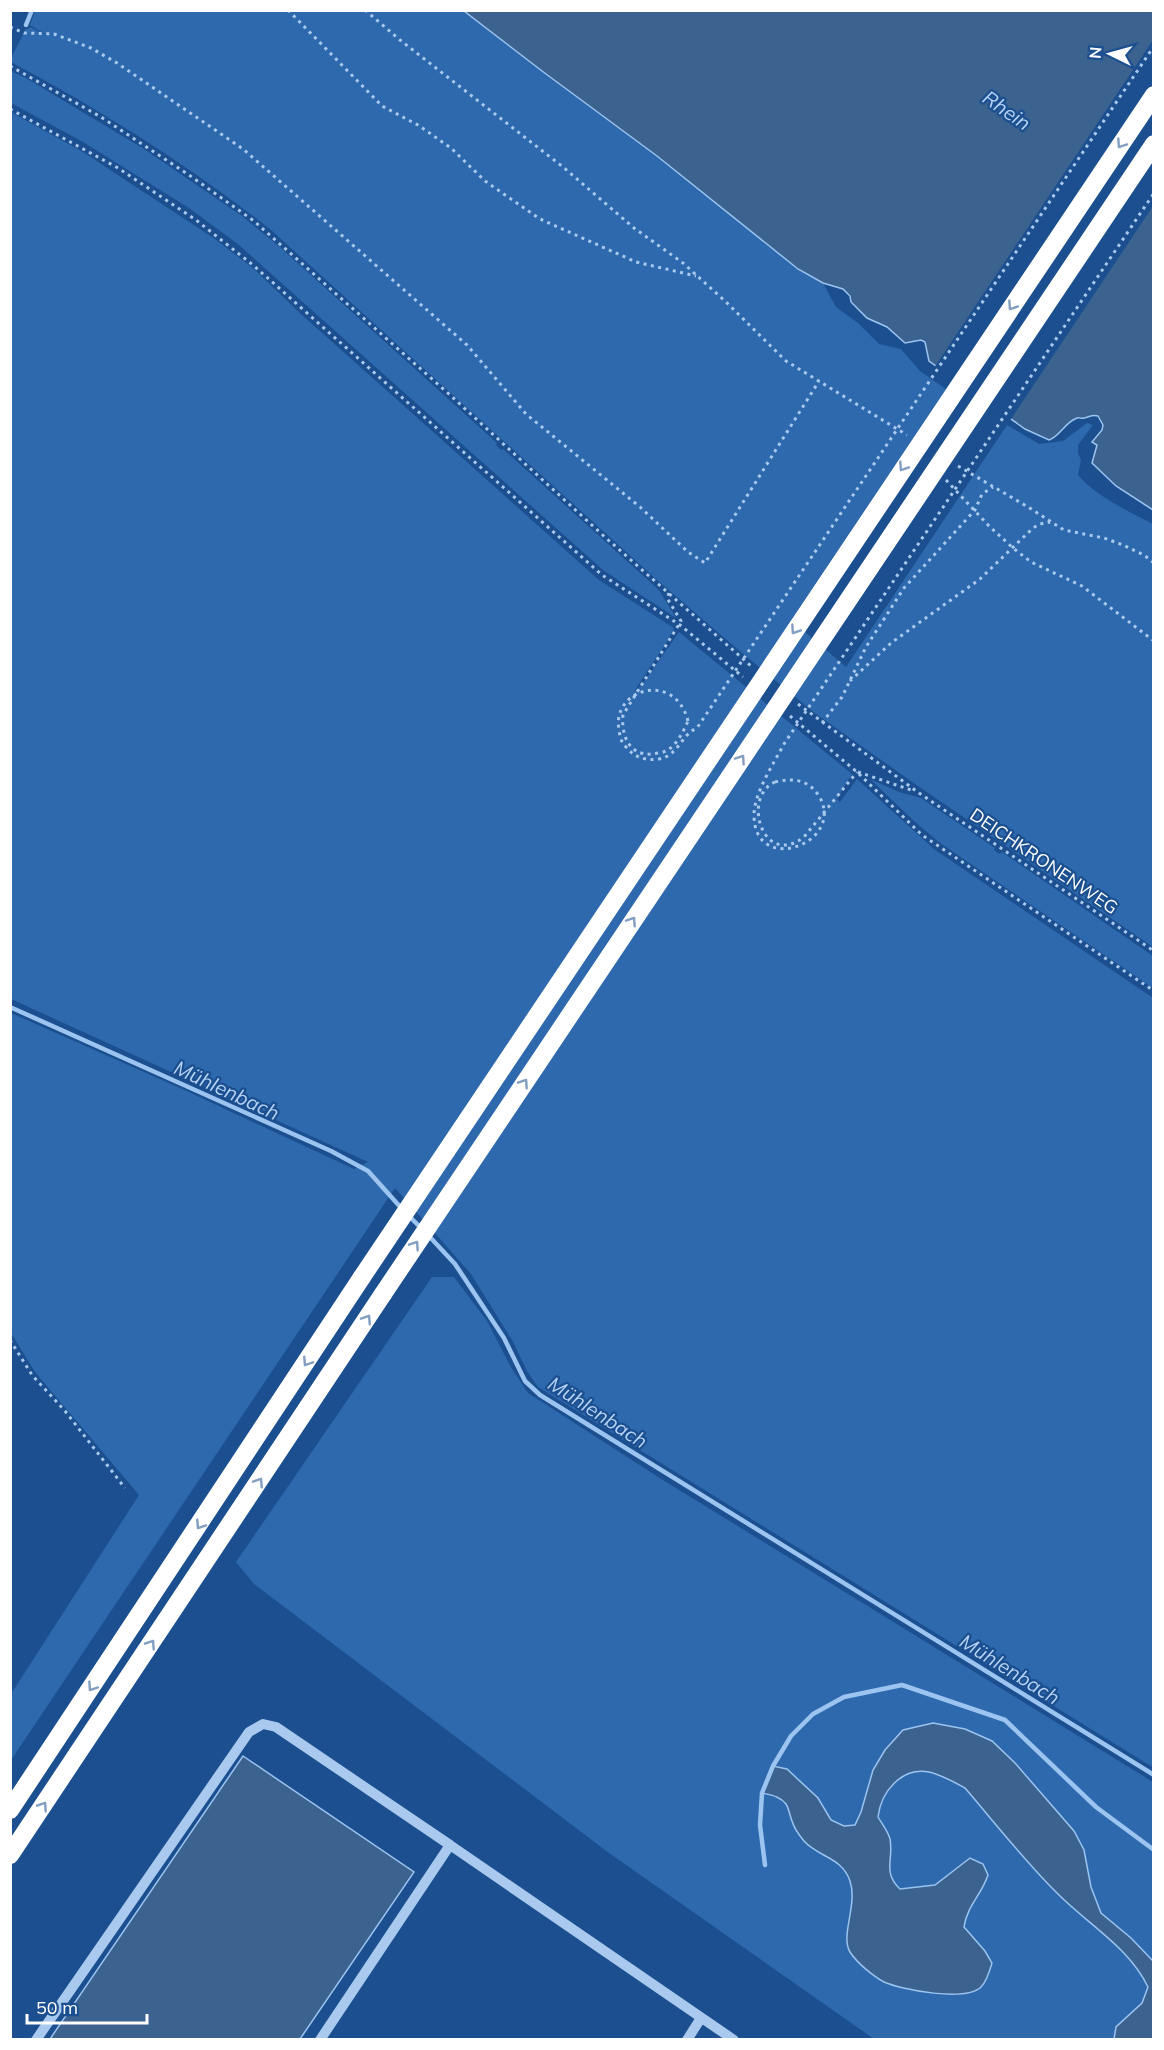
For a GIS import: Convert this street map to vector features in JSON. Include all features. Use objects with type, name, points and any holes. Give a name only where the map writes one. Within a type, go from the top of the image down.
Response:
[{"type":"highway","points":[[10,1810],[362,1277],[1154,95]]},
{"type":"highway","points":[[10,1855],[1154,144]]},
{"type":"lane","points":[[36,2040],[249,1732],[263,1724],[276,1727],[734,2040]]},
{"type":"lane","points":[[320,2040],[450,1845]]},
{"type":"lane","points":[[687,2040],[701,2018]]},
{"type":"path","points":[[288,10],[382,106],[451,148],[485,181],[540,219],[636,262],[698,277]]},
{"type":"path","points":[[364,10],[563,167],[634,228],[683,263],[786,361],[914,439]]},
{"type":"path","points":[[10,27],[24,33],[54,34],[91,48],[117,63],[243,149],[467,345],[526,414],[640,507],[688,552],[705,563],[819,381]]},
{"type":"path","points":[[10,66],[101,117],[254,221],[450,394],[669,593],[667,598],[681,621],[680,625],[630,703],[623,715],[624,738],[632,749],[647,754],[665,752],[680,738],[688,721],[685,709],[678,699],[664,692],[652,690],[641,692],[630,698],[622,710],[618,724],[622,743],[632,754],[644,759],[660,759],[674,753],[691,731],[697,728],[722,693],[1154,46]]},
{"type":"path","points":[[10,109],[118,168],[196,220],[254,265],[602,575],[680,625]]},
{"type":"path","points":[[1154,194],[784,744],[767,775],[754,814],[756,831],[766,844],[783,850],[802,845],[814,837],[821,826],[824,812],[820,798],[812,787],[794,779],[775,782],[764,789],[759,804],[758,822],[771,842],[783,846],[797,843],[818,822],[857,772],[922,835],[1154,991]]},
{"type":"path","points":[[953,463],[1064,530],[1104,538],[1144,555],[1154,563]]},
{"type":"path","points":[[822,723],[842,697],[866,647],[904,588],[975,510],[982,494],[993,487]]},
{"type":"path","points":[[975,510],[1013,548],[1032,562],[1082,586],[1154,641]]},
{"type":"path","points":[[849,682],[891,643],[980,579],[1033,528],[1051,522]]},
{"type":"path","name":"DEICHKRONENWEG","points":[[857,772],[919,793],[1154,951]]},
{"type":"path","points":[[10,1340],[32,1375],[65,1411],[125,1488]]},
{"type":"shaded area","points":[[35,11],[464,11],[657,156],[798,269],[823,283],[836,307],[858,323],[879,344],[901,349],[920,371],[946,389],[791,620],[846,667],[1007,425],[1039,444],[1063,441],[1087,423],[1093,425],[1078,445],[1081,460],[1078,475],[1103,497],[1153,524],[1153,947],[816,714],[656,579],[271,230],[177,161],[11,62],[26,29],[30,27],[48,36],[30,25]]},
{"type":"shaded area","points":[[11,71],[144,149],[242,216],[281,248],[497,443],[496,445],[501,450],[503,449],[659,590],[676,618],[603,570],[239,245],[189,208],[83,142],[11,103]]},
{"type":"shaded area","points":[[11,112],[83,152],[215,239],[253,268],[302,315],[599,580],[674,628],[635,690],[641,686],[679,632],[852,774],[837,799],[840,802],[857,779],[934,849],[1153,998],[1154,1768],[538,1387],[471,1274],[395,1188],[11,1760],[11,1694],[139,1495],[35,1372],[11,1333],[11,1013],[354,1169],[368,1162],[11,999]]},
{"type":"shaded area","points":[[870,779],[899,792],[921,798],[995,848],[994,850],[1000,854],[1002,852],[1153,956],[1153,988],[940,843]]},
{"type":"shaded area","points":[[432,1277],[454,1277],[487,1321],[512,1369],[528,1393],[663,1480],[1153,1782],[1153,2039],[874,2039],[609,1853],[254,1584],[236,1562]]},
{"type":"water","name":"Rhein","points":[[464,11],[1153,11],[1153,510],[1116,486],[1092,463],[1097,445],[1092,442],[1102,430],[1103,425],[1098,416],[1077,418],[1049,440],[1025,429],[929,361],[925,342],[921,340],[905,343],[887,327],[867,318],[851,302],[850,296],[843,289],[823,283],[798,269],[657,156]]},
{"type":"water","points":[[933,1723],[965,1729],[992,1741],[1015,1763],[1074,1831],[1084,1850],[1091,1887],[1101,1913],[1131,1938],[1153,1961],[1153,2039],[1114,2039],[1116,2027],[1142,2003],[1148,1987],[1130,1959],[1068,1904],[1021,1854],[965,1788],[934,1773],[919,1771],[901,1777],[888,1790],[883,1799],[878,1817],[890,1839],[891,1877],[900,1889],[935,1885],[970,1858],[983,1864],[988,1875],[968,1913],[964,1927],[985,1951],[992,1963],[987,1979],[981,1987],[962,1994],[919,1991],[884,1982],[866,1969],[850,1952],[847,1937],[852,1890],[846,1873],[836,1862],[804,1841],[794,1826],[784,1801],[762,1793],[773,1766],[787,1769],[818,1798],[831,1820],[844,1826],[855,1825],[873,1770],[885,1750],[903,1730]]},
{"type":"water","points":[[243,1756],[414,1872],[300,2039],[50,2039]]},
{"type":"pier","points":[[1153,40],[1153,206],[1009,422],[934,368]]},
{"type":"waterway","name":"Mühlenbach","points":[[26,25],[32,10]]},
{"type":"waterway","name":"Mühlenbach","points":[[10,1007],[331,1151],[368,1171],[403,1210]]},
{"type":"waterway","name":"Mühlenbach","points":[[409,1216],[422,1229]]},
{"type":"waterway","name":"Mühlenbach","points":[[428,1235],[455,1264],[504,1338],[525,1381],[540,1395],[1154,1775]]},
{"type":"waterway","points":[[765,1865],[760,1825],[762,1793],[773,1766],[791,1736],[813,1714],[844,1697],[902,1685],[1005,1720],[1096,1807],[1154,1850]]}]
